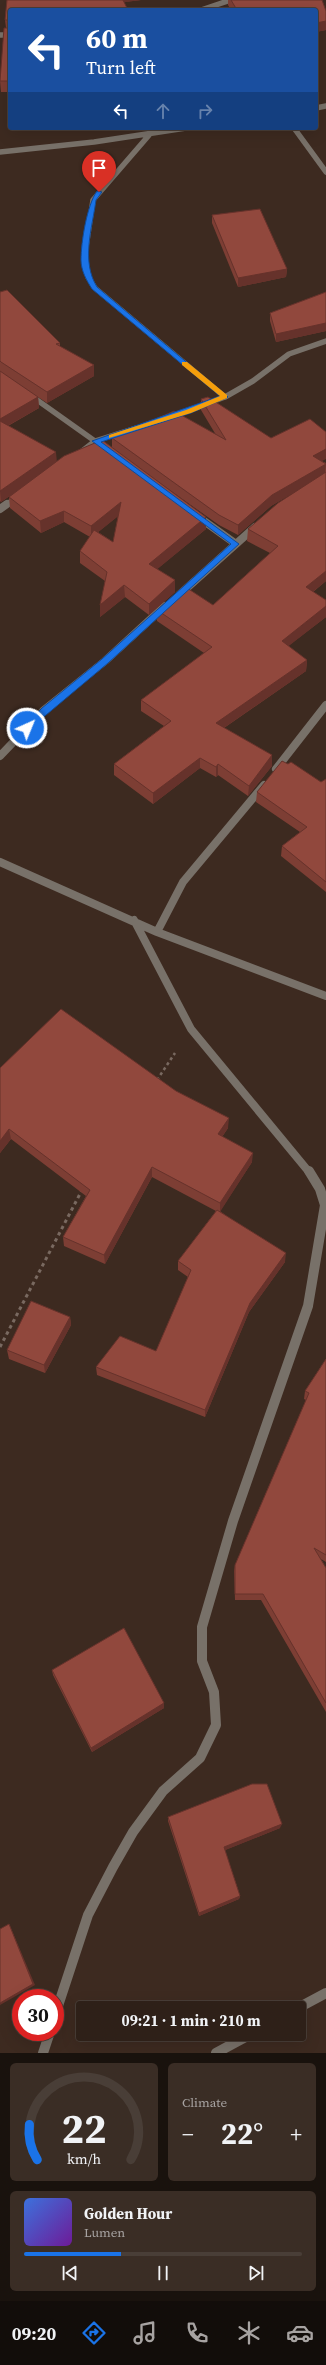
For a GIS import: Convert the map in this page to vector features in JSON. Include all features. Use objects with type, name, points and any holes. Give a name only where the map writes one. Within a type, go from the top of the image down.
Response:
[{"type":"street","points":[[207,8],[231,0]]},
{"type":"street","points":[[0,152],[94,142],[174,130]]},
{"type":"street","points":[[295,130],[326,172]]},
{"type":"street","points":[[150,134],[105,184],[93,200],[84,261],[88,277],[95,288],[225,397]]},
{"type":"street","points":[[160,421],[225,397],[253,381],[289,354],[326,341]]},
{"type":"street","points":[[23,390],[108,451]]},
{"type":"street","points":[[76,455],[95,441],[145,425]]},
{"type":"street","points":[[0,509],[25,491]]},
{"type":"street","points":[[191,511],[236,544]]},
{"type":"street","points":[[0,756],[44,710],[105,661],[263,520]]},
{"type":"street","points":[[157,932],[183,882],[246,807],[326,705]]},
{"type":"street","points":[[0,862],[134,920],[157,932],[326,996]]},
{"type":"street","points":[[64,1989],[88,1915],[133,1832],[163,1791],[200,1758],[216,1726],[214,1692],[202,1661],[202,1627],[233,1521],[308,1306],[325,1205],[320,1189],[306,1168],[191,1029],[134,920]]},
{"type":"street","points":[[306,2004],[326,1993]]},
{"type":"street","points":[[43,2053],[47,2041]]},
{"type":"street","points":[[216,2053],[238,2041]]},
{"type":"path","points":[[156,1081],[191,1029]]},
{"type":"path","points":[[0,1347],[85,1185]]},
{"type":"building","points":[[7,0],[123,0],[127,8],[8,8],[8,20],[5,20]]},
{"type":"building","points":[[231,0],[322,0],[326,11],[326,21],[318,23],[318,8],[236,8]]},
{"type":"building","points":[[4,28],[8,28],[8,81],[0,81]]},
{"type":"building","points":[[260,209],[287,269],[238,278],[212,215]]},
{"type":"building","points":[[7,290],[60,343],[56,344],[94,365],[47,392],[1,362],[0,292]]},
{"type":"building","points":[[326,292],[326,323],[276,334],[270,313]]},
{"type":"building","points":[[0,371],[38,397],[0,419]]},
{"type":"building","points":[[208,397],[271,438],[310,419],[326,432],[326,449],[313,456],[326,464],[272,495],[238,525],[219,515],[112,438],[174,411],[226,440],[201,399]]},
{"type":"building","points":[[0,421],[56,452],[0,491]]},
{"type":"building","points":[[102,440],[206,517],[149,564],[175,580],[149,604],[124,585],[100,605],[107,572],[80,551],[94,530],[113,542],[121,502],[91,526],[64,511],[40,521],[9,497],[64,456]]},
{"type":"building","points":[[326,472],[326,571],[306,587],[326,600],[326,606],[282,641],[307,660],[216,723],[272,755],[249,786],[218,764],[216,767],[200,758],[153,793],[114,764],[171,721],[141,700],[212,647],[157,610],[184,586],[213,605],[278,546],[248,529],[278,503]]},
{"type":"building","points":[[282,761],[288,764],[291,762],[321,782],[326,779],[326,882],[282,846],[307,827],[257,792]]},
{"type":"building","points":[[61,1009],[176,1091],[229,1118],[218,1134],[253,1153],[220,1203],[152,1167],[104,1255],[63,1237],[90,1190],[9,1129],[0,1141],[0,1068]]},
{"type":"building","points":[[217,1210],[286,1253],[250,1303],[205,1410],[96,1367],[120,1336],[156,1351],[191,1270],[178,1261]]},
{"type":"building","points":[[31,1301],[70,1317],[44,1365],[7,1350]]},
{"type":"building","points":[[326,1359],[326,1555],[314,1548],[326,1568],[326,1703],[263,1594],[235,1594],[235,1565],[309,1393],[305,1391]]},
{"type":"building","points":[[124,1628],[164,1703],[91,1748],[52,1670]]},
{"type":"building","points":[[252,1784],[267,1784],[282,1824],[224,1847],[240,1896],[199,1913],[168,1817]]},
{"type":"building","points":[[9,1924],[33,1984],[24,1989],[12,1989],[12,1996],[0,2003],[0,1929]]},
{"type":"slow traffic","points":[[111,436],[188,411],[225,397],[185,363]]},
{"type":"route","points":[[27,728],[44,710],[105,661],[236,544],[95,441],[188,411],[225,397],[95,288],[88,277],[84,261],[93,200],[99,192]]}]
